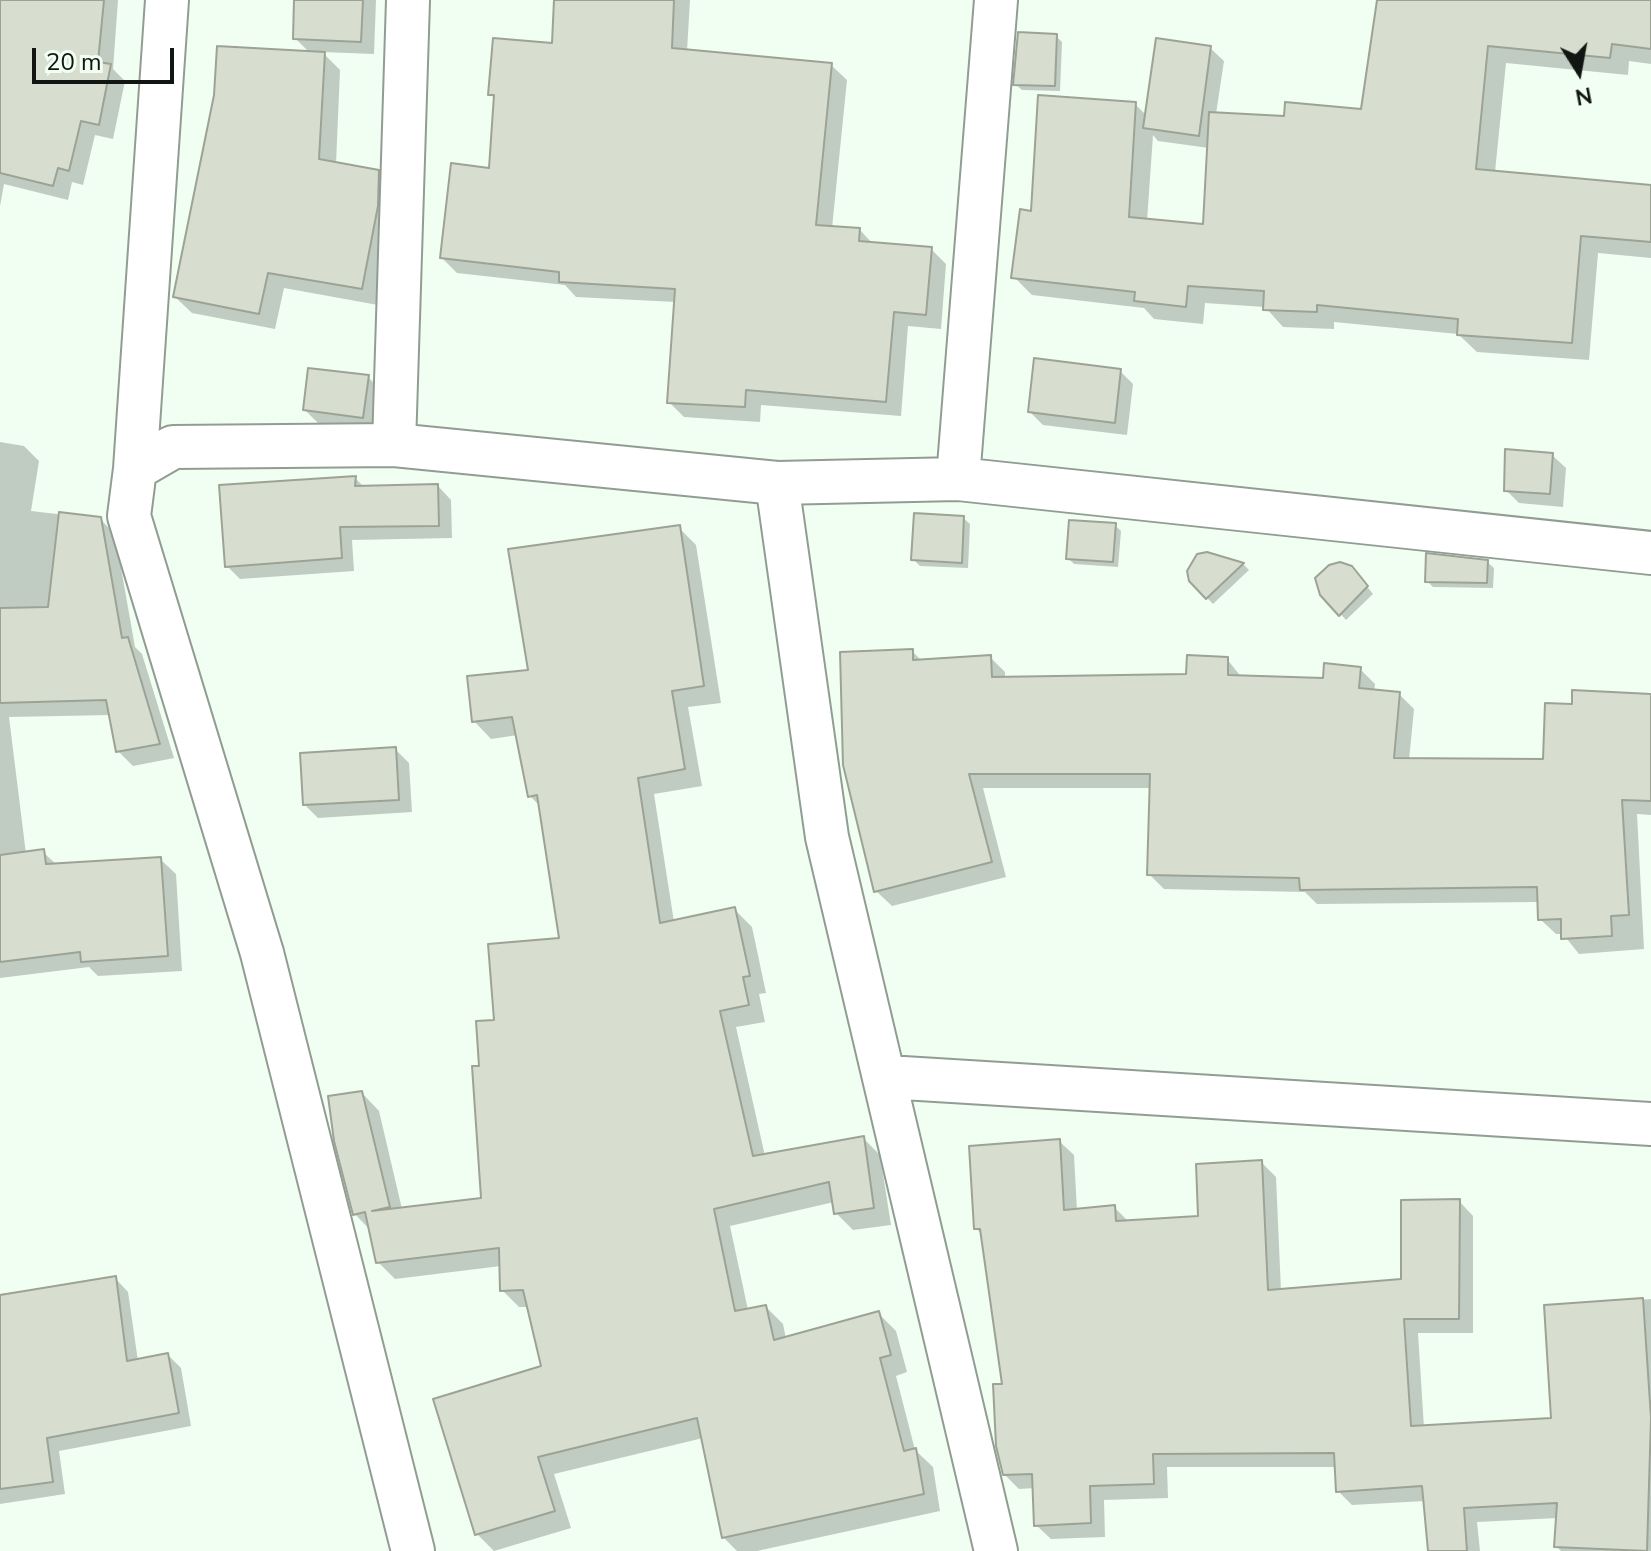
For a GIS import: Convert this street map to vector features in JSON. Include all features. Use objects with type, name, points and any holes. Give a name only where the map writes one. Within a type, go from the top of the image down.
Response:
[{"type":"street","points":[[167,0],[135,469],[129,516],[262,953],[413,1551]]},
{"type":"street","points":[[394,445],[408,0]]},
{"type":"street","points":[[958,479],[996,0]]},
{"type":"street","points":[[135,469],[173,447],[394,445],[777,483],[958,479],[1651,553]]},
{"type":"street","points":[[777,483],[827,837],[887,1077],[996,1551]]},
{"type":"street","points":[[887,1077],[1651,1124]]},
{"type":"building","points":[[0,0],[104,0],[98,62],[111,64],[99,125],[81,121],[69,171],[58,168],[53,186],[0,173]]},
{"type":"building","points":[[294,0],[363,0],[361,42],[293,39]]},
{"type":"building","points":[[554,0],[674,0],[672,48],[832,63],[816,225],[860,228],[859,241],[932,247],[926,315],[894,312],[886,402],[746,390],[745,407],[667,403],[675,289],[559,282],[559,272],[440,258],[451,163],[489,168],[494,95],[488,95],[493,38],[552,43]]},
{"type":"building","points":[[1377,0],[1651,0],[1651,49],[1612,44],[1610,58],[1488,46],[1476,169],[1651,185],[1651,242],[1581,236],[1572,343],[1457,335],[1458,319],[1317,305],[1317,312],[1263,310],[1264,291],[1188,286],[1186,307],[1134,301],[1135,292],[1011,278],[1020,209],[1031,211],[1038,95],[1136,102],[1129,217],[1203,224],[1209,112],[1284,116],[1285,102],[1361,109]]},
{"type":"building","points":[[1018,32],[1057,34],[1055,86],[1013,85]]},
{"type":"building","points":[[1156,38],[1211,46],[1199,136],[1143,128]]},
{"type":"building","points":[[217,46],[325,52],[319,159],[379,170],[378,206],[362,289],[268,273],[259,314],[173,297],[214,95]]},
{"type":"building","points":[[1034,358],[1121,369],[1115,423],[1028,412]]},
{"type":"building","points":[[308,368],[369,375],[363,418],[303,410]]},
{"type":"building","points":[[1505,449],[1553,453],[1550,494],[1504,491]]},
{"type":"building","points":[[356,476],[355,486],[438,484],[439,526],[340,527],[342,558],[225,567],[219,485]]},
{"type":"building","points":[[59,512],[101,517],[122,638],[128,637],[160,744],[116,752],[106,700],[0,703],[0,608],[48,607]]},
{"type":"building","points":[[914,513],[964,516],[962,563],[911,560]]},
{"type":"building","points":[[1069,520],[1116,523],[1113,562],[1066,559]]},
{"type":"building","points":[[680,525],[704,686],[672,691],[685,769],[638,778],[660,923],[735,907],[750,976],[743,977],[749,1005],[720,1011],[753,1156],[864,1136],[874,1208],[834,1214],[829,1182],[714,1209],[735,1311],[766,1305],[774,1340],[879,1311],[891,1355],[880,1358],[904,1451],[916,1448],[924,1494],[722,1538],[697,1418],[538,1457],[555,1511],[475,1535],[433,1399],[541,1366],[523,1290],[500,1291],[499,1248],[376,1263],[365,1212],[353,1215],[334,1141],[328,1096],[362,1091],[390,1207],[372,1211],[481,1198],[472,1066],[479,1066],[476,1021],[494,1020],[488,944],[559,938],[537,795],[528,797],[512,717],[472,722],[467,676],[528,670],[508,549]]},
{"type":"building","points":[[1207,552],[1244,563],[1206,599],[1189,581],[1187,571],[1197,554]]},
{"type":"building","points":[[1426,553],[1488,560],[1487,583],[1425,582]]},
{"type":"building","points":[[1340,562],[1352,566],[1368,586],[1339,616],[1320,595],[1315,578],[1329,565]]},
{"type":"building","points":[[913,649],[913,660],[991,655],[992,677],[1186,674],[1187,655],[1228,657],[1228,675],[1323,678],[1324,663],[1361,667],[1359,688],[1400,692],[1394,758],[1543,759],[1545,703],[1572,704],[1572,690],[1651,694],[1651,801],[1622,800],[1629,915],[1611,916],[1612,936],[1561,939],[1561,919],[1538,920],[1537,887],[1300,890],[1299,878],[1147,875],[1150,774],[969,774],[992,862],[874,892],[843,765],[840,652]]},
{"type":"building","points":[[396,747],[399,800],[303,805],[300,753]]},
{"type":"building","points":[[44,849],[46,864],[161,857],[168,956],[81,962],[80,952],[0,962],[0,855]]},
{"type":"building","points":[[1060,1139],[1064,1210],[1115,1205],[1116,1221],[1198,1216],[1196,1164],[1262,1160],[1268,1290],[1401,1279],[1401,1200],[1460,1199],[1459,1319],[1404,1319],[1411,1426],[1551,1418],[1544,1305],[1643,1298],[1651,1418],[1647,1551],[1554,1547],[1557,1503],[1464,1508],[1467,1551],[1428,1551],[1422,1486],[1336,1492],[1334,1453],[1153,1454],[1154,1484],[1090,1486],[1091,1523],[1034,1526],[1032,1474],[1003,1475],[996,1446],[993,1384],[1002,1384],[980,1229],[974,1229],[969,1146]]},
{"type":"building","points":[[116,1276],[127,1361],[168,1353],[179,1413],[47,1438],[53,1482],[0,1489],[0,1295]]}]
